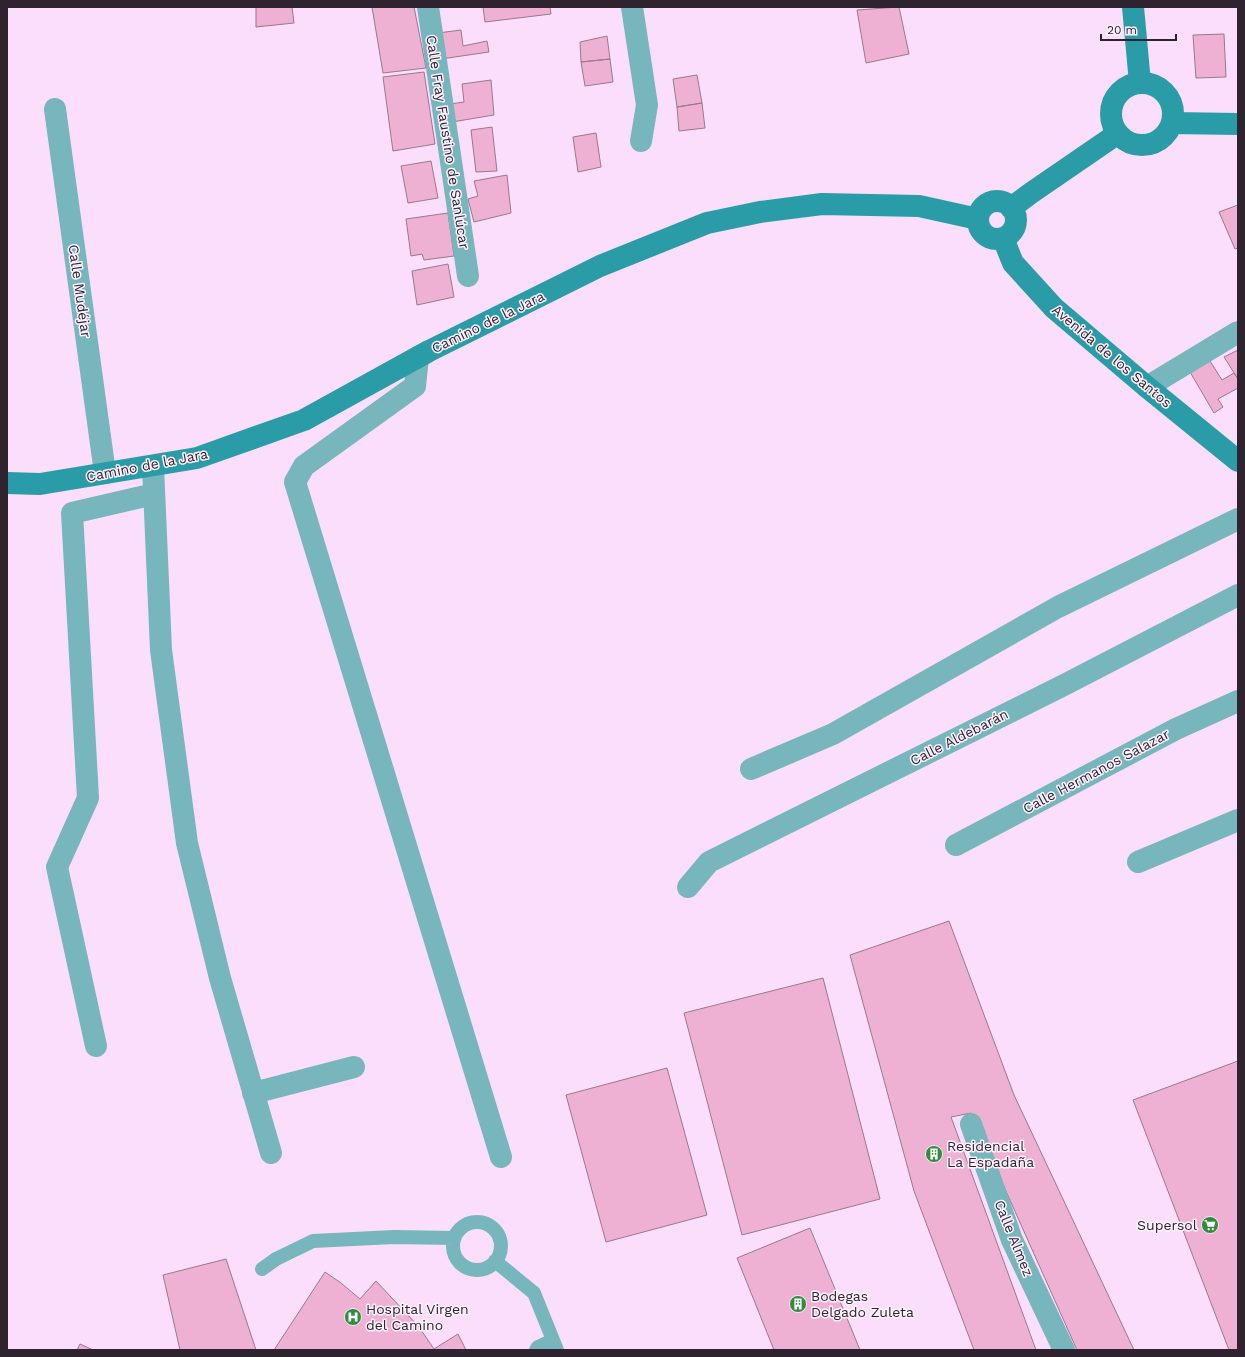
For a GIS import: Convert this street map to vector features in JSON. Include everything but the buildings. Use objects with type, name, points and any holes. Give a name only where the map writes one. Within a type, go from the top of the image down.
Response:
[{"type":"street","name":"Calle Fray Faustino de Sanlúcar","points":[[428,7],[468,276]]},
{"type":"street","points":[[632,7],[647,105],[641,141]]},
{"type":"street","points":[[1133,7],[1140,83]]},
{"type":"street","points":[[1140,83],[1150,84],[1159,88],[1166,95],[1171,104],[1173,114],[1172,123],[1163,137],[1156,142],[1148,145],[1131,143],[1123,140],[1117,134],[1112,125],[1110,116],[1111,106],[1115,97],[1122,89],[1140,83]]},
{"type":"street","name":"Calle Mudéjar","points":[[55,109],[105,473]]},
{"type":"street","points":[[1172,123],[1238,124]]},
{"type":"street","points":[[1011,208],[1031,192],[1117,134]]},
{"type":"street","points":[[998,201],[1006,203],[1011,208],[1015,214],[1016,222],[1010,235],[996,239],[983,233],[979,227],[978,219],[984,206],[991,202],[998,201]]},
{"type":"street","name":"Camino de la Jara","points":[[7,483],[40,484],[197,458],[304,420],[418,357],[600,266],[707,223],[760,212],[822,204],[919,206],[978,219]]},
{"type":"street","name":"Avenida de los Santos","points":[[1003,238],[1013,263],[1054,308],[1146,387],[1238,461]]},
{"type":"street","points":[[1146,387],[1238,332]]},
{"type":"street","points":[[418,357],[415,386],[304,466],[295,482],[501,1157]]},
{"type":"street","points":[[153,466],[161,650],[187,843],[220,978],[271,1153]]},
{"type":"street","points":[[96,1046],[57,867],[88,798],[72,513],[154,494]]},
{"type":"street","points":[[751,769],[833,734],[1058,607],[1238,519]]},
{"type":"street","name":"Calle Aldebarán","points":[[688,887],[709,862],[1051,691],[1238,595]]},
{"type":"street","name":"Calle Hermanos Salazar","points":[[956,845],[1176,729],[1238,701]]},
{"type":"street","points":[[1138,862],[1238,820]]},
{"type":"street","points":[[253,1093],[354,1067]]},
{"type":"street","name":"Calle Almez","points":[[971,1124],[1012,1240],[1064,1350]]},
{"type":"lane","points":[[475,1222],[484,1223],[492,1227],[498,1235],[501,1244],[500,1253],[496,1261],[488,1267],[479,1270],[469,1269],[461,1264],[456,1256],[453,1248],[454,1238],[458,1230],[466,1224],[475,1222]]},
{"type":"lane","points":[[262,1269],[276,1259],[313,1241],[394,1238],[454,1238]]},
{"type":"lane","points":[[496,1261],[534,1293],[555,1345],[538,1346],[536,1350]]},
{"type":"place","name":"Residencial La Espadaña","points":[[934,1154]]},
{"type":"place","name":"Supersol","points":[[1210,1225]]},
{"type":"place","name":"Bodegas Delgado Zuleta","points":[[798,1304]]},
{"type":"place","name":"Hospital Virgen del Camino","points":[[353,1317]]}]
